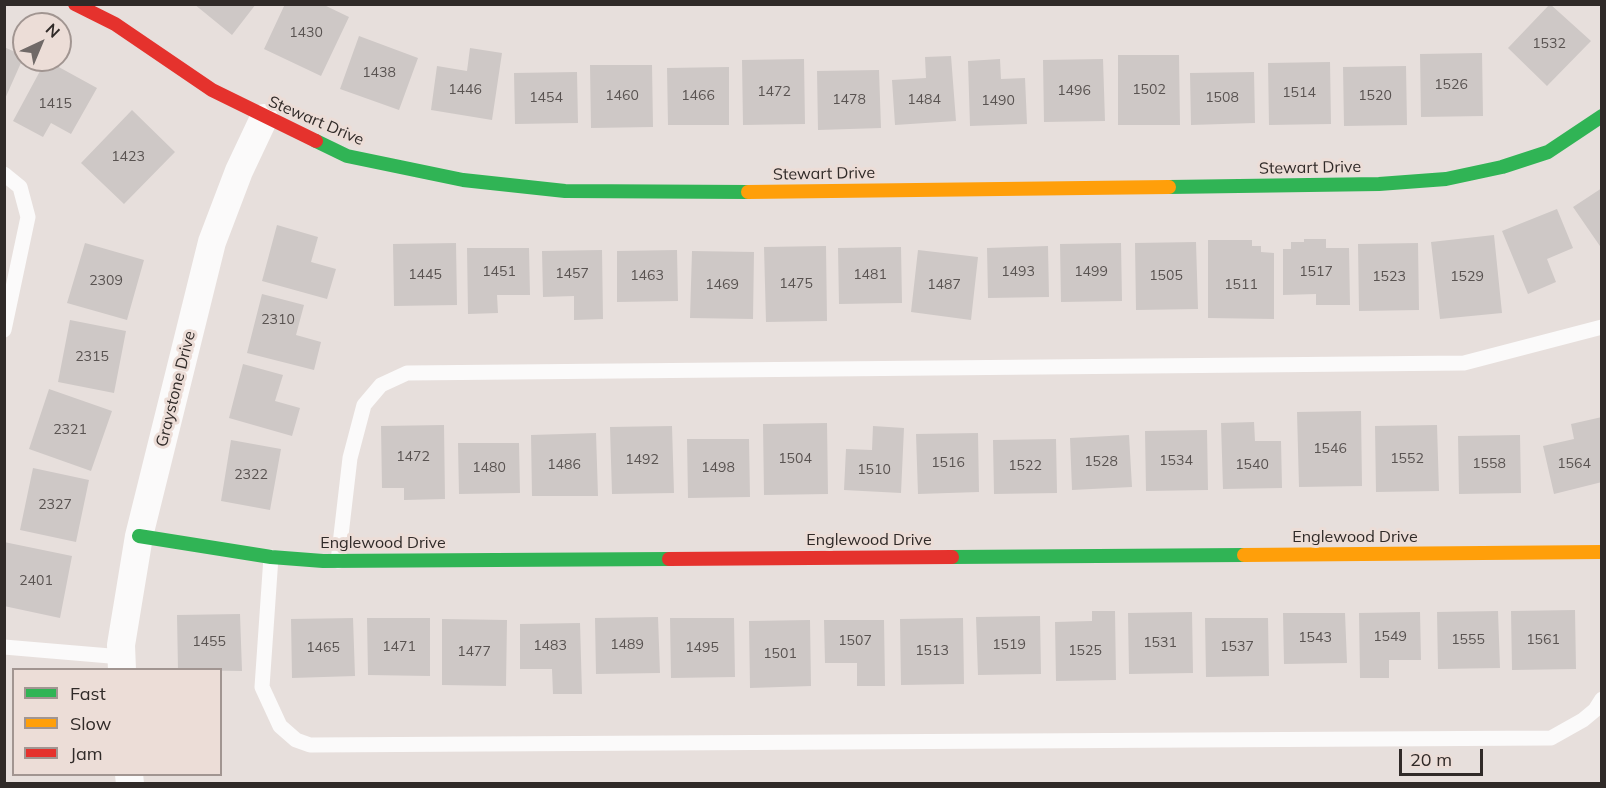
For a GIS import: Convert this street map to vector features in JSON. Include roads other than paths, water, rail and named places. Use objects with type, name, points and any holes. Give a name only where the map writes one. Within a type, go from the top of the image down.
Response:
[{"type":"street","name":"Stewart Drive","points":[[75,4],[115,24],[212,90],[264,118],[346,156],[463,180],[565,191],[663,193],[1379,184],[1446,179],[1502,167],[1548,152],[1602,116]]},
{"type":"street","name":"Graystone Drive","points":[[122,663],[139,536],[212,243],[239,171],[264,118]]},
{"type":"street","name":"Englewood Drive","points":[[139,536],[271,557],[338,561],[1602,552]]},
{"type":"lane","points":[[4,174],[20,187],[28,217],[4,330]]},
{"type":"lane","points":[[338,561],[350,458],[364,405],[381,385],[407,373],[1464,363],[1602,327]]},
{"type":"lane","points":[[271,557],[262,687],[280,726],[296,740],[310,745],[1551,738],[1595,711],[1602,699]]},
{"type":"lane","points":[[4,647],[122,663]]}]
